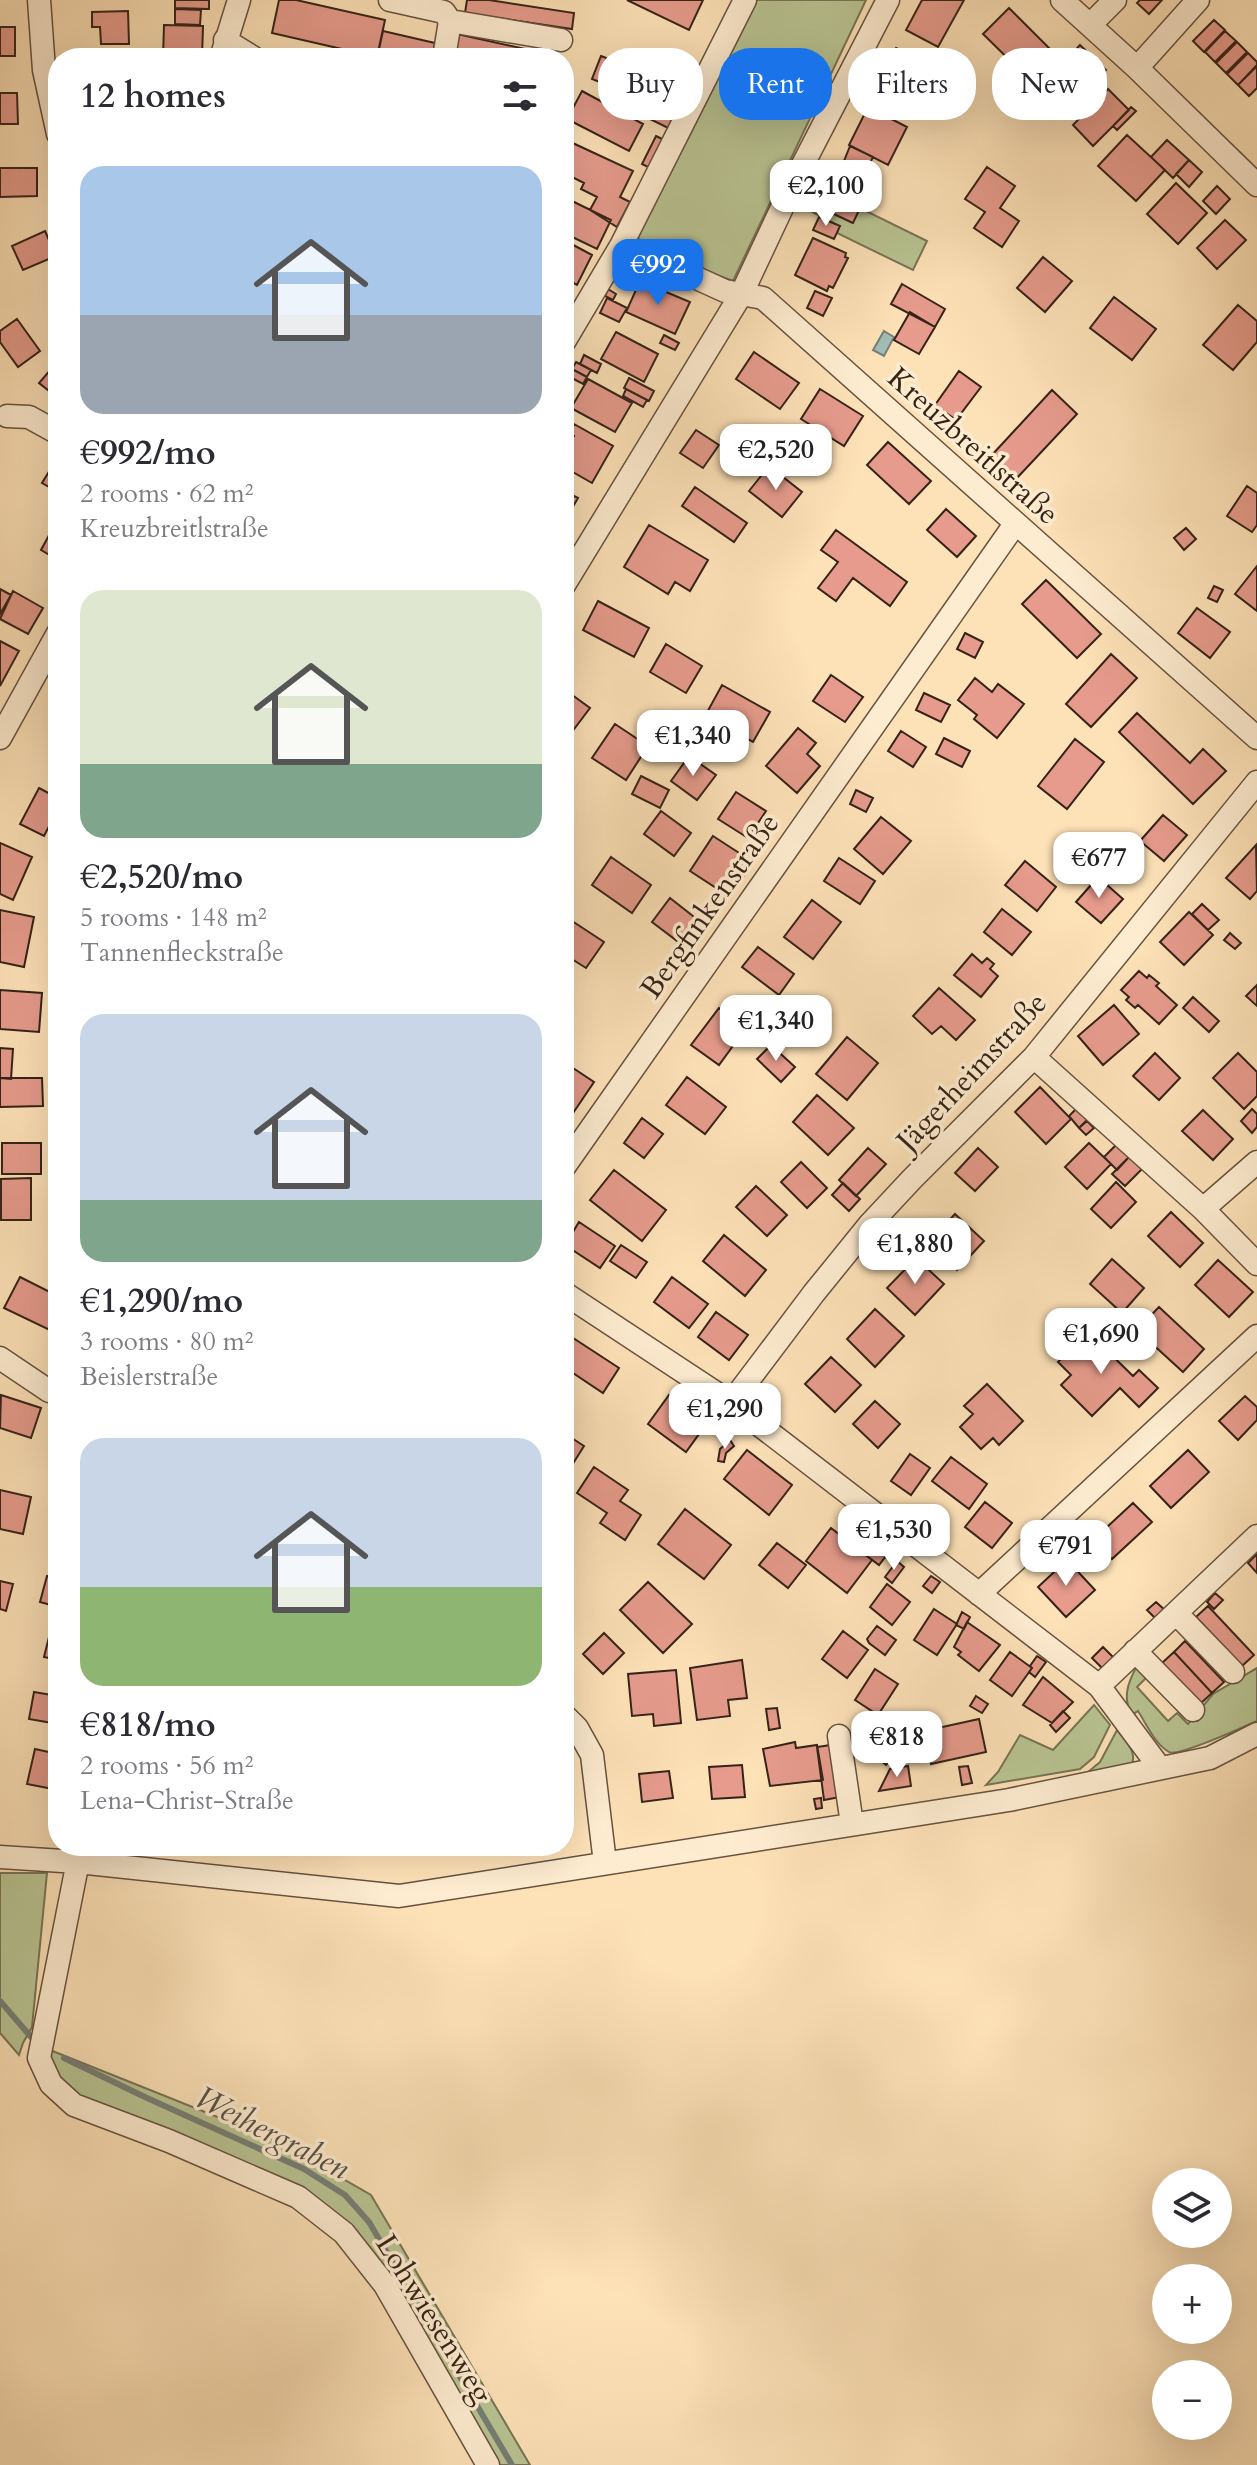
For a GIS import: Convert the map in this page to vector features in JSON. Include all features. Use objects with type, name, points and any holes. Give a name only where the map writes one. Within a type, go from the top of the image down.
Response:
[{"type":"street","points":[[39,0],[48,88]]},
{"type":"street","points":[[223,48],[239,0]]},
{"type":"street","points":[[390,0],[444,12],[450,21],[446,48]]},
{"type":"street","points":[[574,325],[622,244],[745,0]]},
{"type":"street","points":[[574,561],[742,293],[796,178],[888,0]]},
{"type":"street","points":[[1062,0],[1257,185]]},
{"type":"street","points":[[1090,25],[1115,0]]},
{"type":"street","points":[[1137,68],[1198,0]]},
{"type":"street","points":[[450,21],[561,40]]},
{"type":"street","name":"Kreuzbreitlstraße","points":[[622,244],[725,291],[763,298],[1257,738]]},
{"type":"street","points":[[7,416],[29,417],[48,427]]},
{"type":"street","name":"Bergfinkenstraße","points":[[574,1153],[1015,524]]},
{"type":"street","points":[[0,738],[48,651]]},
{"type":"street","name":"Jägerheimstraße","points":[[731,1403],[870,1224],[1034,1057],[1257,782]]},
{"type":"street","points":[[1034,1057],[1203,1209],[1257,1264]]},
{"type":"street","points":[[1203,1209],[1257,1162]]},
{"type":"street","points":[[574,1300],[731,1403],[1099,1686],[1160,1768]]},
{"type":"street","points":[[979,1594],[1257,1336]]},
{"type":"street","points":[[0,1358],[48,1390]]},
{"type":"street","points":[[1099,1686],[1257,1536]]},
{"type":"street","points":[[1176,1613],[1233,1672]]},
{"type":"street","points":[[1135,1651],[1193,1710]]},
{"type":"street","points":[[574,1725],[592,1755],[605,1863]]},
{"type":"street","points":[[94,1856],[399,1896],[1009,1800],[1210,1758],[1257,1734]]},
{"type":"street","points":[[839,1736],[852,1824]]},
{"type":"street","points":[[0,1857],[48,1855]]},
{"type":"street","name":"Lohwiesenweg","points":[[79,1856],[39,2058],[51,2084],[74,2105],[169,2141],[298,2197],[344,2233],[385,2285],[488,2465]]},
{"type":"green space","points":[[752,0],[866,0],[832,72],[832,48],[728,48]]},
{"type":"green space","points":[[719,65],[719,120],[809,120],[733,281],[630,242],[692,120],[703,120],[703,97]]},
{"type":"green space","points":[[796,178],[829,193],[822,208],[852,223],[860,208],[927,241],[913,270],[837,233],[839,226],[786,198]]},
{"type":"green space","points":[[1137,1666],[1147,1677],[1137,1687],[1168,1721],[1177,1713],[1188,1724],[1213,1694],[1257,1668],[1257,1721],[1197,1746],[1169,1752],[1155,1739],[1138,1711],[1132,1715],[1129,1709],[1127,1690]]},
{"type":"green space","points":[[1094,1705],[1110,1725],[1094,1757],[1080,1769],[986,1785],[998,1772],[1020,1735],[1053,1750]]},
{"type":"green space","points":[[1117,1730],[1132,1753],[1130,1770],[1090,1780],[1088,1772],[1100,1762]]},
{"type":"green space","points":[[0,1873],[47,1873],[32,2027],[19,2055],[0,2033]]},
{"type":"green space","points":[[50,2050],[275,2140],[371,2195],[530,2465],[499,2465],[335,2215],[82,2102],[46,2064]]},
{"type":"water","points":[[884,331],[894,337],[884,356],[873,350]]},
{"type":"building","points":[[175,0],[209,0],[209,9],[175,8]]},
{"type":"building","points":[[279,0],[296,0],[385,20],[379,48],[338,48],[272,33]]},
{"type":"building","points":[[467,0],[489,0],[574,13],[572,29],[465,13]]},
{"type":"building","points":[[627,0],[703,0],[689,30]]},
{"type":"building","points":[[922,0],[964,0],[938,47],[906,30]]},
{"type":"building","points":[[1140,0],[1162,0],[1149,14],[1137,3]]},
{"type":"building","points":[[1009,8],[1049,48],[997,48],[983,34]]},
{"type":"building","points":[[175,9],[201,10],[200,25],[175,24]]},
{"type":"building","points":[[128,11],[129,44],[101,44],[100,27],[92,27],[92,12]]},
{"type":"building","points":[[1214,20],[1225,30],[1204,52],[1193,41]]},
{"type":"building","points":[[164,25],[203,26],[202,48],[163,48]]},
{"type":"building","points":[[0,27],[15,27],[15,56],[0,56]]},
{"type":"building","points":[[383,31],[435,43],[434,48],[379,48]]},
{"type":"building","points":[[1225,31],[1236,41],[1215,62],[1205,52]]},
{"type":"building","points":[[457,34],[521,48],[454,48]]},
{"type":"building","points":[[1237,42],[1247,52],[1226,73],[1216,63]]},
{"type":"building","points":[[1248,53],[1257,65],[1238,85],[1227,74]]},
{"type":"building","points":[[598,64],[598,81],[592,79]]},
{"type":"building","points":[[1257,66],[1257,88],[1249,96],[1238,85]]},
{"type":"building","points":[[1107,90],[1129,110],[1093,146],[1073,125],[1078,120],[1107,120]]},
{"type":"building","points":[[582,91],[598,100],[598,120],[636,120],[643,124],[629,151],[574,123],[574,106]]},
{"type":"building","points":[[0,93],[17,93],[18,124],[0,124]]},
{"type":"building","points":[[1131,107],[1136,111],[1117,130],[1113,126]]},
{"type":"building","points":[[652,120],[672,120],[668,128]]},
{"type":"building","points":[[862,120],[893,120],[907,127],[888,165],[849,145]]},
{"type":"building","points":[[1127,135],[1165,170],[1136,201],[1098,166]]},
{"type":"building","points":[[656,136],[670,143],[656,171],[642,164]]},
{"type":"building","points":[[1167,140],[1189,160],[1173,178],[1151,157]]},
{"type":"building","points":[[574,144],[633,171],[620,197],[630,202],[617,227],[590,210],[597,197],[581,189],[584,183],[574,178]]},
{"type":"building","points":[[850,146],[873,157],[864,176],[842,166]]},
{"type":"building","points":[[1189,160],[1202,172],[1189,187],[1176,174]]},
{"type":"building","points":[[987,167],[1015,186],[1000,208],[1019,221],[1002,247],[974,228],[985,212],[965,199]]},
{"type":"building","points":[[0,168],[37,168],[37,196],[0,197]]},
{"type":"building","points":[[838,174],[869,189],[853,223],[821,208]]},
{"type":"building","points":[[1176,183],[1207,213],[1178,244],[1147,214]]},
{"type":"building","points":[[1217,186],[1230,199],[1216,214],[1203,201]]},
{"type":"building","points":[[574,202],[611,220],[597,249],[574,238]]},
{"type":"building","points":[[819,217],[840,226],[834,239],[813,230]]},
{"type":"building","points":[[1225,220],[1246,240],[1217,269],[1197,248]]},
{"type":"building","points":[[45,231],[48,259],[23,270],[12,246]]},
{"type":"building","points":[[813,238],[846,253],[845,257],[848,258],[833,288],[829,286],[827,291],[795,275]]},
{"type":"building","points":[[574,245],[592,255],[577,285],[574,283]]},
{"type":"building","points":[[1043,257],[1072,281],[1045,312],[1017,288]]},
{"type":"building","points":[[640,281],[690,302],[675,334],[626,312]]},
{"type":"building","points":[[902,284],[945,309],[935,327],[891,304]]},
{"type":"building","points":[[608,289],[616,294],[613,300],[605,296]]},
{"type":"building","points":[[815,291],[832,298],[823,316],[807,308]]},
{"type":"building","points":[[1114,297],[1156,329],[1132,360],[1090,328]]},
{"type":"building","points":[[607,298],[627,308],[619,322],[600,313]]},
{"type":"building","points":[[1238,305],[1257,321],[1257,342],[1233,370],[1203,345]]},
{"type":"building","points":[[910,312],[935,327],[919,354],[894,340]]},
{"type":"building","points":[[17,319],[40,351],[18,367],[0,342],[0,331]]},
{"type":"building","points":[[616,332],[658,354],[644,382],[601,359]]},
{"type":"building","points":[[664,335],[679,343],[675,350],[660,343]]},
{"type":"building","points":[[754,352],[799,383],[780,409],[736,379]]},
{"type":"building","points":[[584,355],[601,364],[597,373],[580,364]]},
{"type":"building","points":[[576,362],[591,370],[587,377],[574,370]]},
{"type":"building","points":[[574,370],[587,377],[583,384],[574,379]]},
{"type":"building","points":[[959,371],[981,387],[956,420],[935,405]]},
{"type":"building","points":[[48,373],[48,390],[39,383]]},
{"type":"building","points":[[629,378],[654,391],[649,401],[624,388]]},
{"type":"building","points":[[588,379],[632,403],[615,432],[574,410],[574,403]]},
{"type":"building","points":[[626,389],[647,400],[643,407],[623,396]]},
{"type":"building","points":[[820,389],[863,416],[844,446],[801,419]]},
{"type":"building","points":[[1052,390],[1077,414],[1016,479],[991,456]]},
{"type":"building","points":[[574,424],[613,446],[592,483],[574,473]]},
{"type":"building","points":[[696,430],[719,445],[703,468],[680,453]]},
{"type":"building","points":[[888,442],[931,481],[909,504],[867,465]]},
{"type":"building","points":[[769,466],[802,492],[782,517],[749,491]]},
{"type":"building","points":[[1247,486],[1257,493],[1257,525],[1252,532],[1227,516]]},
{"type":"building","points":[[695,487],[747,523],[734,542],[682,506]]},
{"type":"building","points":[[946,509],[976,536],[957,557],[927,530]]},
{"type":"building","points":[[649,525],[708,560],[690,591],[675,582],[668,594],[624,567]]},
{"type":"building","points":[[1186,528],[1196,539],[1184,550],[1174,538]]},
{"type":"building","points":[[836,530],[907,582],[890,606],[853,578],[836,601],[818,588],[838,562],[821,550]]},
{"type":"building","points":[[48,537],[48,554],[41,550]]},
{"type":"building","points":[[1257,566],[1257,611],[1235,594]]},
{"type":"building","points":[[1046,580],[1101,634],[1077,658],[1022,604]]},
{"type":"building","points":[[1214,586],[1223,590],[1217,602],[1208,598]]},
{"type":"building","points":[[0,589],[11,595],[0,614]]},
{"type":"building","points":[[13,591],[43,608],[28,634],[0,619]]},
{"type":"building","points":[[598,601],[649,628],[634,657],[583,630]]},
{"type":"building","points":[[1197,608],[1230,632],[1210,658],[1178,633]]},
{"type":"building","points":[[965,633],[983,642],[975,658],[957,649]]},
{"type":"building","points":[[0,641],[19,651],[0,686]]},
{"type":"building","points":[[666,644],[702,666],[686,693],[650,672]]},
{"type":"building","points":[[1111,654],[1137,678],[1091,727],[1066,704]]},
{"type":"building","points":[[831,675],[863,697],[845,722],[813,701]]},
{"type":"building","points":[[975,678],[992,692],[998,684],[1024,704],[997,738],[974,719],[977,715],[958,700]]},
{"type":"building","points":[[722,685],[770,712],[753,742],[705,716]]},
{"type":"building","points":[[924,693],[950,705],[941,722],[916,710]]},
{"type":"building","points":[[574,696],[590,708],[574,729]]},
{"type":"building","points":[[1137,713],[1190,763],[1203,749],[1226,771],[1193,804],[1119,732]]},
{"type":"building","points":[[615,724],[648,746],[626,780],[592,758]]},
{"type":"building","points":[[798,728],[816,743],[807,754],[820,766],[797,793],[766,766]]},
{"type":"building","points":[[901,731],[926,747],[913,767],[888,751]]},
{"type":"building","points":[[944,738],[970,751],[962,767],[936,754]]},
{"type":"building","points":[[1075,739],[1104,762],[1067,809],[1038,786]]},
{"type":"building","points":[[689,756],[716,775],[697,800],[671,781]]},
{"type":"building","points":[[641,776],[669,790],[660,808],[632,794]]},
{"type":"building","points":[[39,788],[48,793],[48,828],[44,836],[20,824]]},
{"type":"building","points":[[856,790],[873,798],[866,812],[850,804]]},
{"type":"building","points":[[736,792],[766,811],[748,838],[718,819]]},
{"type":"building","points":[[661,811],[691,833],[674,856],[644,834]]},
{"type":"building","points":[[1163,815],[1187,835],[1164,861],[1140,841]]},
{"type":"building","points":[[881,817],[911,841],[883,874],[854,849]]},
{"type":"building","points":[[713,836],[753,862],[730,897],[690,871]]},
{"type":"building","points":[[0,843],[32,857],[13,900],[0,894]]},
{"type":"building","points":[[1256,845],[1257,891],[1250,899],[1226,878]]},
{"type":"building","points":[[611,857],[651,885],[632,913],[592,885]]},
{"type":"building","points":[[839,858],[875,881],[860,904],[824,881]]},
{"type":"building","points":[[1025,861],[1056,887],[1037,911],[1005,885]]},
{"type":"building","points":[[1098,877],[1123,899],[1101,923],[1076,902]]},
{"type":"building","points":[[670,898],[703,924],[685,947],[652,922]]},
{"type":"building","points":[[812,900],[841,922],[813,959],[784,937]]},
{"type":"building","points":[[1202,904],[1219,920],[1208,930],[1192,914]]},
{"type":"building","points":[[1002,909],[1031,932],[1012,955],[984,932]]},
{"type":"building","points":[[0,910],[34,917],[24,967],[0,962]]},
{"type":"building","points":[[1189,912],[1213,935],[1184,965],[1160,942]]},
{"type":"building","points":[[574,922],[604,942],[586,968],[574,960]]},
{"type":"building","points":[[1230,933],[1241,943],[1235,949],[1224,940]]},
{"type":"building","points":[[758,947],[794,974],[779,995],[742,967]]},
{"type":"building","points":[[972,954],[982,963],[987,958],[994,964],[990,969],[998,976],[981,997],[954,975]]},
{"type":"building","points":[[1139,971],[1159,983],[1156,986],[1177,1005],[1159,1024],[1138,1005],[1135,1008],[1126,1000],[1129,997],[1121,990]]},
{"type":"building","points":[[1257,985],[1257,1006],[1246,996]]},
{"type":"building","points":[[939,988],[975,1020],[956,1040],[941,1026],[932,1034],[913,1016]]},
{"type":"building","points":[[0,990],[42,993],[39,1032],[0,1029]]},
{"type":"building","points":[[1193,997],[1219,1021],[1209,1032],[1183,1008]]},
{"type":"building","points":[[1114,1005],[1139,1034],[1103,1065],[1078,1036]]},
{"type":"building","points":[[719,1008],[746,1028],[719,1065],[691,1045]]},
{"type":"building","points":[[847,1037],[878,1063],[847,1100],[816,1074]]},
{"type":"building","points":[[771,1045],[795,1067],[781,1082],[757,1059]]},
{"type":"building","points":[[0,1048],[13,1049],[11,1079],[0,1078]]},
{"type":"building","points":[[1155,1053],[1180,1078],[1159,1100],[1133,1076]]},
{"type":"building","points":[[1238,1053],[1257,1072],[1257,1096],[1244,1109],[1213,1078]]},
{"type":"building","points":[[574,1069],[594,1082],[574,1112]]},
{"type":"building","points":[[687,1077],[726,1107],[705,1134],[666,1105]]},
{"type":"building","points":[[0,1078],[42,1078],[43,1106],[0,1107]]},
{"type":"building","points":[[1040,1087],[1071,1119],[1046,1144],[1015,1112]]},
{"type":"building","points":[[817,1095],[854,1128],[828,1155],[793,1122]]},
{"type":"building","points":[[1079,1106],[1090,1117],[1079,1128],[1069,1116]]},
{"type":"building","points":[[1252,1109],[1257,1114],[1257,1127],[1252,1133],[1241,1121]]},
{"type":"building","points":[[1203,1110],[1233,1139],[1213,1160],[1182,1131]]},
{"type":"building","points":[[642,1118],[663,1134],[644,1158],[624,1143]]},
{"type":"building","points":[[1087,1121],[1094,1128],[1086,1135],[1079,1128]]},
{"type":"building","points":[[2,1143],[41,1143],[41,1174],[2,1174]]},
{"type":"building","points":[[1089,1143],[1111,1164],[1087,1189],[1065,1167]]},
{"type":"building","points":[[1116,1145],[1129,1157],[1117,1170],[1104,1157]]},
{"type":"building","points":[[868,1148],[886,1164],[856,1196],[839,1180]]},
{"type":"building","points":[[978,1148],[998,1167],[975,1191],[955,1173]]},
{"type":"building","points":[[1129,1157],[1142,1169],[1125,1186],[1112,1174]]},
{"type":"building","points":[[801,1162],[827,1188],[807,1208],[781,1182]]},
{"type":"building","points":[[614,1170],[666,1210],[642,1241],[590,1200]]},
{"type":"building","points":[[31,1178],[31,1220],[1,1220],[1,1179]]},
{"type":"building","points":[[1116,1182],[1136,1202],[1111,1228],[1091,1209]]},
{"type":"building","points":[[843,1183],[860,1199],[849,1211],[832,1195]]},
{"type":"building","points":[[756,1186],[787,1215],[767,1236],[736,1207]]},
{"type":"building","points":[[1171,1212],[1203,1243],[1180,1267],[1148,1236]]},
{"type":"building","points":[[955,1214],[984,1241],[957,1270],[928,1243]]},
{"type":"building","points":[[579,1222],[615,1246],[600,1268],[574,1251],[574,1230]]},
{"type":"building","points":[[724,1235],[766,1270],[745,1296],[703,1261]]},
{"type":"building","points":[[621,1245],[647,1262],[636,1278],[610,1261]]},
{"type":"building","points":[[916,1258],[944,1284],[915,1315],[887,1288]]},
{"type":"building","points":[[1112,1259],[1144,1288],[1122,1313],[1090,1284]]},
{"type":"building","points":[[1218,1260],[1253,1292],[1229,1317],[1195,1285]]},
{"type":"building","points":[[20,1277],[48,1291],[48,1329],[4,1308]]},
{"type":"building","points":[[672,1277],[708,1304],[689,1328],[654,1302]]},
{"type":"building","points":[[1159,1307],[1204,1349],[1183,1372],[1137,1330]]},
{"type":"building","points":[[875,1309],[904,1336],[875,1367],[847,1339]]},
{"type":"building","points":[[716,1312],[748,1335],[729,1360],[698,1337]]},
{"type":"building","points":[[1088,1332],[1133,1376],[1139,1370],[1158,1388],[1139,1407],[1120,1388],[1092,1416],[1061,1385],[1071,1375],[1058,1362]]},
{"type":"building","points":[[574,1339],[619,1368],[603,1393],[574,1374]]},
{"type":"building","points":[[831,1357],[861,1385],[835,1412],[805,1384]]},
{"type":"building","points":[[987,1384],[1023,1421],[999,1445],[993,1438],[981,1449],[960,1427],[973,1414],[964,1406]]},
{"type":"building","points":[[1,1395],[41,1408],[31,1438],[0,1428]]},
{"type":"building","points":[[669,1395],[707,1423],[686,1452],[648,1424]]},
{"type":"building","points":[[1245,1396],[1257,1407],[1257,1420],[1238,1440],[1219,1421]]},
{"type":"building","points":[[875,1401],[900,1424],[878,1448],[853,1424]]},
{"type":"building","points":[[574,1440],[584,1446],[574,1462]]},
{"type":"building","points":[[730,1440],[734,1446],[726,1453],[724,1462],[718,1461],[720,1449]]},
{"type":"building","points":[[747,1450],[792,1485],[769,1515],[724,1479]]},
{"type":"building","points":[[1188,1450],[1209,1472],[1171,1508],[1150,1486]]},
{"type":"building","points":[[910,1454],[930,1468],[911,1495],[891,1481]]},
{"type":"building","points":[[951,1457],[987,1484],[969,1509],[932,1481]]},
{"type":"building","points":[[594,1467],[628,1490],[620,1501],[641,1515],[625,1540],[600,1523],[607,1513],[577,1493]]},
{"type":"building","points":[[0,1490],[31,1497],[23,1534],[0,1529]]},
{"type":"building","points":[[985,1502],[1012,1523],[992,1548],[965,1527]]},
{"type":"building","points":[[1133,1503],[1152,1522],[1112,1559],[1093,1540]]},
{"type":"building","points":[[685,1509],[731,1545],[704,1579],[658,1544]]},
{"type":"building","points":[[831,1528],[872,1560],[847,1593],[806,1561]]},
{"type":"building","points":[[877,1535],[893,1547],[879,1565],[863,1553]]},
{"type":"building","points":[[777,1543],[806,1565],[788,1588],[759,1565]]},
{"type":"building","points":[[1257,1554],[1257,1573],[1248,1563]]},
{"type":"building","points":[[1067,1560],[1095,1590],[1066,1617],[1038,1587]]},
{"type":"building","points":[[897,1561],[904,1567],[892,1583],[885,1577]]},
{"type":"building","points":[[47,1576],[48,1576],[48,1604],[40,1602]]},
{"type":"building","points":[[931,1576],[940,1582],[932,1593],[923,1586]]},
{"type":"building","points":[[0,1581],[13,1584],[6,1611],[0,1609]]},
{"type":"building","points":[[648,1582],[692,1624],[663,1653],[620,1610]]},
{"type":"building","points":[[887,1584],[910,1602],[892,1625],[870,1607]]},
{"type":"building","points":[[1215,1593],[1223,1600],[1214,1609],[1207,1602]]},
{"type":"building","points":[[1156,1602],[1167,1612],[1158,1621],[1147,1610]]},
{"type":"building","points":[[1208,1606],[1254,1655],[1242,1666],[1196,1617]]},
{"type":"building","points":[[934,1609],[957,1624],[937,1655],[914,1640]]},
{"type":"building","points":[[962,1612],[970,1617],[964,1629],[956,1625]]},
{"type":"building","points":[[967,1622],[1000,1645],[979,1671],[958,1655],[961,1652],[954,1647]]},
{"type":"building","points":[[877,1626],[896,1640],[885,1655],[867,1639]]},
{"type":"building","points":[[843,1631],[868,1650],[847,1678],[822,1659]]},
{"type":"building","points":[[604,1633],[624,1653],[603,1674],[583,1654]]},
{"type":"building","points":[[1185,1641],[1224,1682],[1212,1693],[1174,1652]]},
{"type":"building","points":[[1103,1647],[1114,1658],[1103,1669],[1092,1658]]},
{"type":"building","points":[[1010,1652],[1032,1668],[1012,1696],[990,1680]]},
{"type":"building","points":[[1174,1652],[1212,1693],[1200,1704],[1162,1663]]},
{"type":"building","points":[[1037,1656],[1046,1662],[1035,1677],[1029,1672]]},
{"type":"building","points":[[742,1660],[747,1698],[728,1700],[730,1716],[697,1720],[690,1668]]},
{"type":"building","points":[[875,1669],[898,1684],[878,1715],[855,1700]]},
{"type":"building","points":[[676,1670],[681,1723],[654,1726],[653,1714],[632,1716],[628,1674]]},
{"type":"building","points":[[1043,1677],[1073,1702],[1052,1723],[1023,1705]]},
{"type":"building","points":[[34,1692],[48,1694],[48,1722],[29,1719]]},
{"type":"building","points":[[976,1696],[988,1704],[982,1713],[970,1706]]},
{"type":"building","points":[[777,1708],[780,1728],[769,1730],[766,1709]]},
{"type":"building","points":[[1063,1711],[1070,1718],[1056,1732],[1050,1725]]},
{"type":"building","points":[[979,1719],[986,1752],[931,1764],[924,1731]]},
{"type":"building","points":[[795,1742],[796,1748],[817,1745],[823,1780],[770,1786],[763,1749]]},
{"type":"building","points":[[875,1743],[893,1758],[886,1765],[869,1751]]},
{"type":"building","points":[[831,1745],[840,1797],[824,1800],[817,1747]]},
{"type":"building","points":[[35,1749],[48,1752],[48,1788],[27,1784]]},
{"type":"building","points":[[899,1754],[905,1757],[901,1765],[895,1762]]},
{"type":"building","points":[[742,1765],[745,1797],[712,1799],[709,1767]]},
{"type":"building","points":[[908,1766],[911,1786],[879,1791],[890,1769]]},
{"type":"building","points":[[968,1766],[972,1783],[962,1785],[959,1767]]},
{"type":"building","points":[[669,1771],[673,1798],[642,1802],[639,1774]]},
{"type":"building","points":[[821,1798],[822,1808],[816,1809],[814,1799]]},
{"type":"waterway","name":"Weihergraben","points":[[0,2001],[31,2037]]},
{"type":"waterway","name":"Weihergraben","points":[[64,2058],[304,2169],[345,2195],[369,2222],[512,2465]]}]
